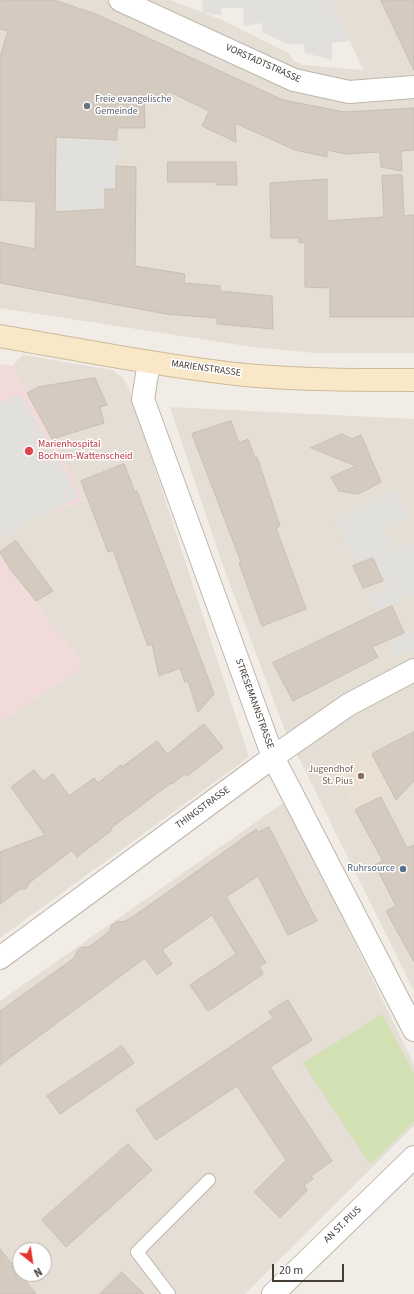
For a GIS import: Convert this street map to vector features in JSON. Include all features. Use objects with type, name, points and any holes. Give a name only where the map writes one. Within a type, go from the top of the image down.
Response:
[{"type":"main road","name":"MARIENSTRASSE","points":[[0,336],[149,362],[246,375],[351,380],[414,380]]},
{"type":"street","name":"VORSTADTSTRASSE","points":[[120,0],[294,80],[349,92],[414,87]]},
{"type":"street","name":"STRESEMANNSTRASSE","points":[[149,362],[143,399],[273,757],[414,1030]]},
{"type":"street","name":"THINGSTRASSE","points":[[0,958],[273,757],[348,705],[414,670]]},
{"type":"street","name":"AN ST. PIUS","points":[[273,1294],[414,1157]]},
{"type":"lane","points":[[169,1294],[136,1252],[209,1180]]},
{"type":"shaded area","points":[[0,0],[171,0],[222,20],[288,53],[294,61],[303,65],[363,70],[331,0],[414,0],[414,353],[315,353],[253,347],[0,308]]},
{"type":"shaded area","points":[[202,0],[331,0],[350,41],[332,43],[332,60],[305,53],[304,44],[287,44],[262,32],[262,23],[244,26],[243,8],[221,8],[222,15],[203,13]]},
{"type":"shaded area","points":[[117,131],[116,189],[105,189],[105,209],[55,212],[57,137],[102,139]]},
{"type":"shaded area","points":[[23,355],[112,370],[123,378],[129,389],[249,757],[0,938],[0,722],[85,666],[0,556],[0,540],[37,517],[86,500],[12,366]]},
{"type":"shaded area","name":"Marienhospital Bochum-Wattenscheid","points":[[0,364],[12,366],[86,500],[37,517],[0,540]]},
{"type":"shaded area","name":"Marienhospital Bochum-Wattenscheid","points":[[20,395],[79,497],[37,517],[0,540],[0,403]]},
{"type":"shaded area","points":[[170,407],[414,419],[414,991],[284,728],[222,563]]},
{"type":"shaded area","points":[[395,489],[409,518],[384,529],[394,550],[414,542],[414,593],[375,611],[369,595],[388,587],[374,556],[356,564],[335,519]]},
{"type":"shaded area","points":[[0,556],[85,666],[0,722]]},
{"type":"shaded area","points":[[414,630],[414,649],[396,657],[389,641]]},
{"type":"shaded area","name":"Jugendhof St. Pius","points":[[371,750],[392,791],[355,810],[334,770]]},
{"type":"shaded area","points":[[286,801],[414,1065],[414,1126],[245,1294],[0,1294],[0,1001]]},
{"type":"green space","points":[[382,1014],[414,1074],[414,1121],[370,1164],[303,1063]]},
{"type":"building","points":[[0,0],[54,0],[96,14],[283,100],[345,112],[414,108],[414,150],[401,151],[402,171],[381,167],[380,152],[345,154],[327,150],[327,157],[295,150],[235,123],[236,142],[202,126],[209,111],[168,91],[162,104],[144,97],[145,128],[117,128],[117,140],[56,137],[55,212],[105,209],[105,189],[116,189],[116,166],[136,167],[135,266],[185,274],[184,283],[220,286],[220,291],[272,296],[273,329],[217,324],[217,318],[166,314],[0,283],[0,242],[35,249],[36,202],[0,200],[0,57],[8,31],[0,29]]},
{"type":"building","points":[[381,0],[414,0],[414,70]]},
{"type":"building","points":[[168,162],[236,162],[237,185],[216,185],[216,182],[168,182]]},
{"type":"building","points":[[402,175],[404,216],[414,215],[414,317],[330,317],[330,288],[305,287],[305,242],[299,243],[299,238],[271,238],[270,183],[327,179],[327,221],[384,217],[382,176]]},
{"type":"building","points":[[95,378],[107,405],[100,407],[104,423],[52,439],[27,393],[38,387]]},
{"type":"building","points":[[231,421],[239,443],[248,439],[255,458],[257,457],[280,526],[276,528],[306,609],[262,626],[239,563],[241,562],[192,434]]},
{"type":"building","points":[[342,434],[352,439],[361,435],[381,482],[358,494],[339,491],[331,477],[356,466],[311,448]]},
{"type":"building","points":[[124,464],[135,492],[137,491],[214,694],[198,712],[188,681],[185,682],[180,668],[159,676],[152,644],[148,646],[113,550],[108,552],[81,481]]},
{"type":"building","points":[[16,541],[53,591],[36,601],[10,569],[0,552]]},
{"type":"building","points":[[373,558],[383,581],[363,588],[353,566]]},
{"type":"building","points":[[392,606],[404,633],[372,647],[378,657],[293,701],[273,663]]},
{"type":"building","points":[[204,724],[223,748],[187,776],[185,774],[172,784],[171,783],[111,828],[112,830],[77,857],[72,850],[29,883],[26,889],[20,889],[0,904],[0,852],[45,835],[11,787],[34,770],[43,781],[53,774],[69,796],[94,778],[98,783],[121,765],[122,767],[157,741],[167,754]]},
{"type":"building","points":[[414,732],[414,781],[396,800],[372,754]]},
{"type":"building","points":[[381,797],[407,848],[414,845],[414,962],[386,911],[396,906],[375,865],[383,861],[355,810]]},
{"type":"building","points":[[269,827],[317,921],[288,935],[258,876],[226,897],[266,963],[259,966],[263,974],[208,1011],[190,985],[236,954],[212,915],[162,950],[172,964],[157,975],[145,958],[0,1065],[0,1011],[70,961],[82,947],[89,947],[110,931],[111,926],[118,921],[123,922],[134,916],[256,829],[258,832]]},
{"type":"building","points":[[288,1000],[312,1040],[270,1067],[332,1161],[311,1176],[313,1179],[304,1185],[307,1190],[280,1218],[254,1192],[286,1160],[237,1086],[156,1140],[136,1110],[273,1018],[269,1012]]},
{"type":"building","points":[[122,1046],[134,1063],[60,1114],[47,1096]]},
{"type":"building","points":[[128,1144],[152,1170],[66,1247],[42,1220]]},
{"type":"building","points":[[0,1249],[12,1264],[12,1282],[26,1282],[36,1294],[0,1294]]},
{"type":"building","points":[[122,1272],[144,1294],[100,1294]]},
{"type":"place","name":"Freie evangelische Gemeinde","points":[[87,106]]},
{"type":"place","name":"Marienhospital Bochum-Wattenscheid","points":[[29,451]]},
{"type":"place","name":"Jugendhof St. Pius","points":[[361,776]]},
{"type":"place","name":"Ruhrsource","points":[[403,869]]}]
